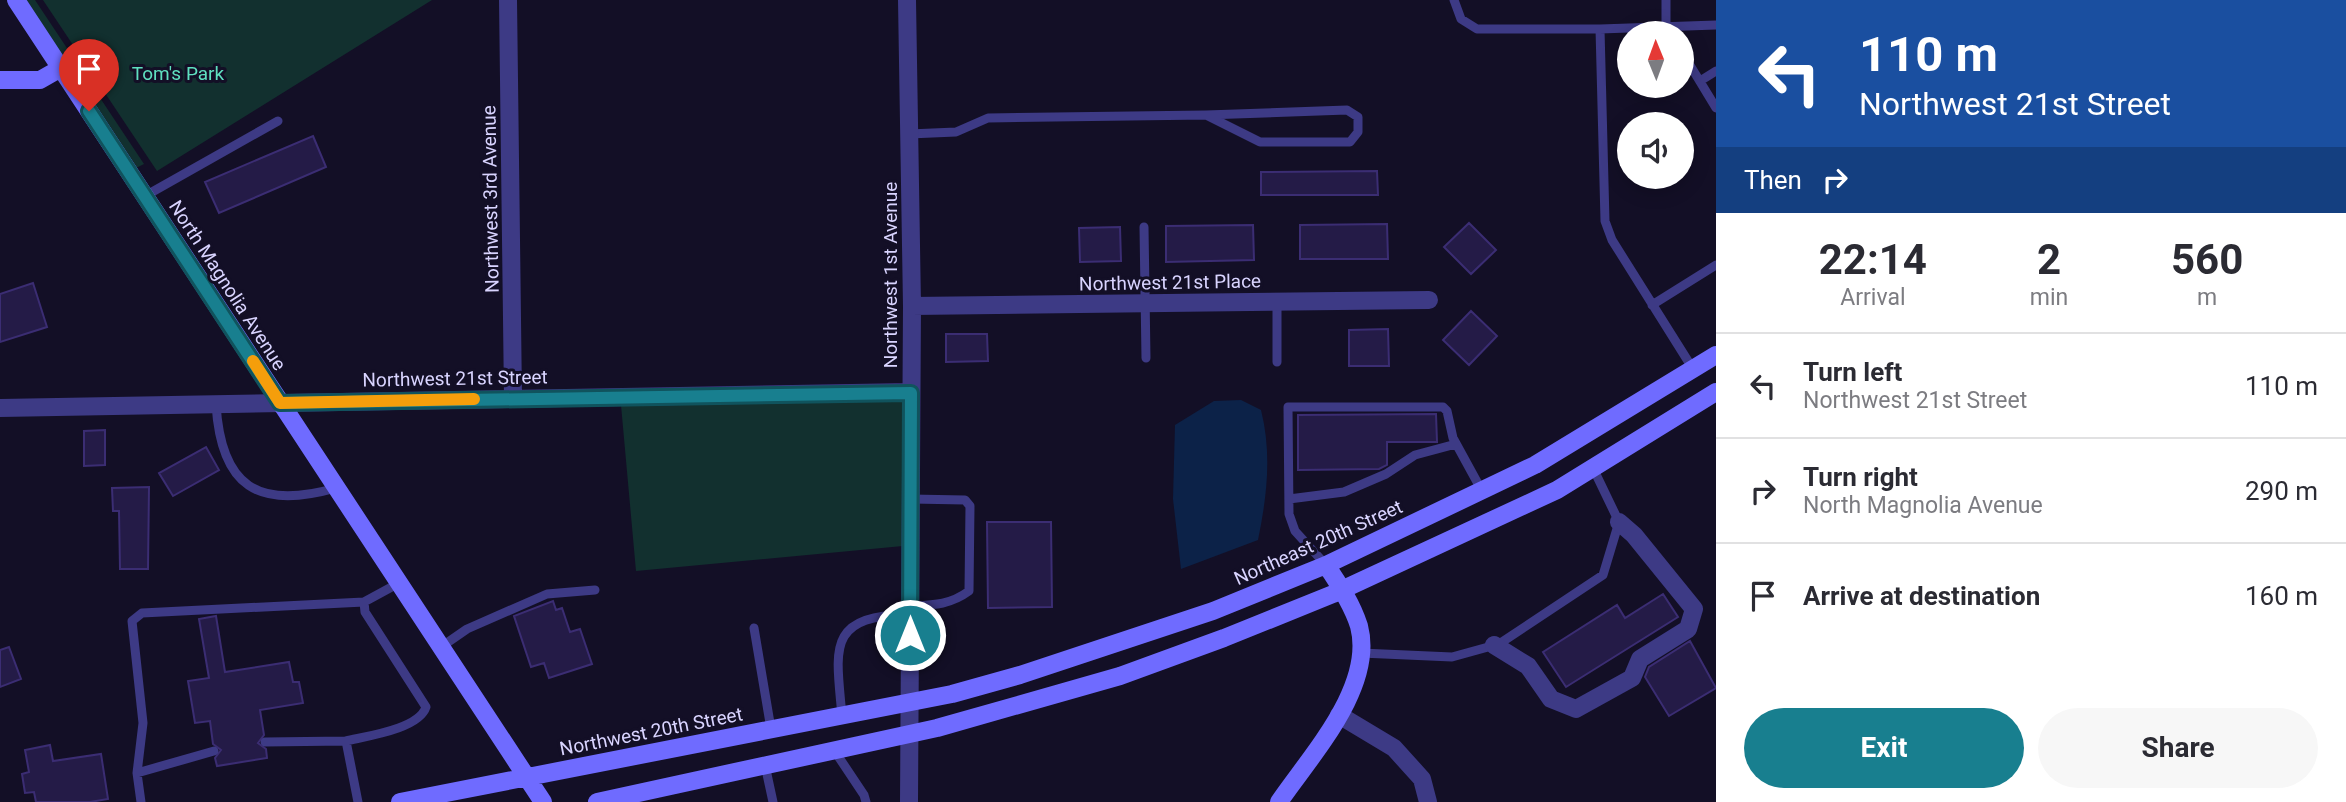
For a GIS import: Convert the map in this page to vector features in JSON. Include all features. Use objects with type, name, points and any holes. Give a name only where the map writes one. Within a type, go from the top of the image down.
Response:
[{"type":"main road","name":"North Magnolia Avenue","points":[[16,0],[543,802]]},
{"type":"main road","points":[[0,80],[40,80],[61,68]]},
{"type":"main road","name":"Northeast 20th Street","points":[[910,702],[1020,675],[1213,611],[1326,565],[1535,465],[1716,355]]},
{"type":"main road","points":[[597,802],[909,733],[1120,676],[1224,638],[1343,589],[1557,490],[1716,392]]},
{"type":"main road","points":[[1279,802],[1351,696],[1362,653],[1359,626],[1343,589],[1326,565]]},
{"type":"main road","name":"Northwest 20th Street","points":[[400,802],[910,702]]},
{"type":"street","name":"Northwest 3rd Avenue","points":[[508,0],[513,398]]},
{"type":"street","name":"Northwest 1st Avenue","points":[[907,0],[912,306],[909,802]]},
{"type":"street","name":"Northwest 21st Place","points":[[912,306],[1429,299]]},
{"type":"street","name":"Northwest 21st Street","points":[[0,408],[911,393]]},
{"type":"street","points":[[1494,646],[1528,666],[1551,699],[1576,709],[1632,678],[1640,659],[1688,629],[1694,609],[1634,535],[1619,522]]},
{"type":"street","points":[[1339,715],[1394,748],[1422,779],[1428,802]]},
{"type":"lane","points":[[1454,0],[1461,19],[1476,29],[1617,29]]},
{"type":"lane","points":[[1666,0],[1667,21]]},
{"type":"lane","points":[[1694,27],[1716,25]]},
{"type":"lane","points":[[1600,29],[1605,222],[1612,240],[1693,369]]},
{"type":"lane","points":[[1694,71],[1716,108]]},
{"type":"lane","points":[[1700,81],[1716,71]]},
{"type":"lane","points":[[909,134],[956,132],[988,118],[1347,110],[1358,117],[1358,132],[1350,142],[1260,142],[1206,115]]},
{"type":"lane","points":[[145,196],[278,121]]},
{"type":"lane","points":[[1144,227],[1146,358]]},
{"type":"lane","points":[[1653,304],[1716,265]]},
{"type":"lane","points":[[1277,362],[1278,301]]},
{"type":"lane","points":[[216,404],[217,425],[224,451],[232,468],[245,484],[262,494],[279,497],[301,497],[336,488]]},
{"type":"lane","points":[[1326,565],[1296,531],[1289,514],[1288,407],[1443,407],[1447,411],[1456,444],[1482,491]]},
{"type":"lane","points":[[1289,499],[1344,492],[1386,474],[1415,455],[1456,444]]},
{"type":"lane","points":[[1362,653],[1452,657],[1494,646],[1603,575],[1619,522],[1593,468]]},
{"type":"lane","points":[[842,716],[836,654],[842,638],[866,620],[956,601],[969,591],[970,506],[965,500],[911,499]]},
{"type":"lane","points":[[141,802],[137,773],[143,723],[132,621],[142,613],[364,602],[399,583]]},
{"type":"lane","points":[[441,647],[467,629],[547,594],[595,590]]},
{"type":"lane","points":[[265,742],[346,741],[414,723],[424,714],[426,707],[365,612],[364,602]]},
{"type":"lane","points":[[754,628],[771,729]]},
{"type":"lane","points":[[346,741],[358,802]]},
{"type":"lane","points":[[834,750],[866,802]]},
{"type":"lane","points":[[137,773],[214,751]]},
{"type":"lane","points":[[765,765],[773,802]]},
{"type":"green space","points":[[26,0],[35,0],[144,164],[136,168]]},
{"type":"green space","name":"Tom's Park","points":[[43,0],[432,0],[157,171]]},
{"type":"green space","points":[[904,401],[903,546],[636,571],[621,405]]},
{"type":"water","points":[[1241,400],[1261,410],[1264,426],[1266,491],[1258,540],[1181,569],[1173,499],[1175,425],[1214,401]]},
{"type":"building","points":[[313,136],[326,167],[219,213],[205,182]]},
{"type":"building","points":[[1377,171],[1378,195],[1261,195],[1261,172]]},
{"type":"building","points":[[1469,223],[1496,250],[1471,274],[1444,247]]},
{"type":"building","points":[[1387,224],[1388,259],[1300,259],[1300,225]]},
{"type":"building","points":[[1253,225],[1254,260],[1166,262],[1166,226]]},
{"type":"building","points":[[1120,227],[1121,261],[1080,262],[1079,228]]},
{"type":"building","points":[[33,283],[47,327],[0,342],[0,294]]},
{"type":"building","points":[[1471,311],[1497,336],[1469,365],[1443,340]]},
{"type":"building","points":[[1388,329],[1389,366],[1349,366],[1349,330]]},
{"type":"building","points":[[946,334],[987,334],[988,361],[946,362]]},
{"type":"building","points":[[1436,414],[1437,442],[1387,442],[1387,465],[1379,469],[1298,470],[1298,415]]},
{"type":"building","points":[[105,430],[105,465],[84,466],[84,431]]},
{"type":"building","points":[[206,447],[219,470],[173,496],[159,473]]},
{"type":"building","points":[[149,487],[148,569],[120,569],[119,511],[113,511],[112,488]]},
{"type":"building","points":[[987,522],[1051,522],[1052,607],[988,608]]},
{"type":"building","points":[[1663,594],[1678,617],[1566,687],[1543,652],[1617,605],[1625,618]]},
{"type":"building","points":[[553,601],[556,610],[562,608],[570,632],[580,629],[592,664],[549,678],[544,663],[531,667],[514,616]]},
{"type":"building","points":[[216,616],[225,672],[289,662],[293,682],[299,682],[303,703],[260,710],[264,735],[258,743],[266,749],[267,758],[217,766],[215,758],[221,750],[213,744],[210,721],[195,723],[188,681],[209,678],[199,619]]},
{"type":"building","points":[[1690,641],[1716,688],[1669,716],[1645,677],[1649,667]]},
{"type":"building","points":[[9,647],[21,679],[0,687],[0,650]]},
{"type":"building","points":[[50,745],[53,761],[101,754],[108,799],[90,802],[36,802],[34,792],[25,793],[22,774],[29,772],[25,750]]},
{"type":"slow traffic","points":[[253,361],[280,403],[474,399]]},
{"type":"route","points":[[89,111],[280,403],[911,393],[910,635]]}]
